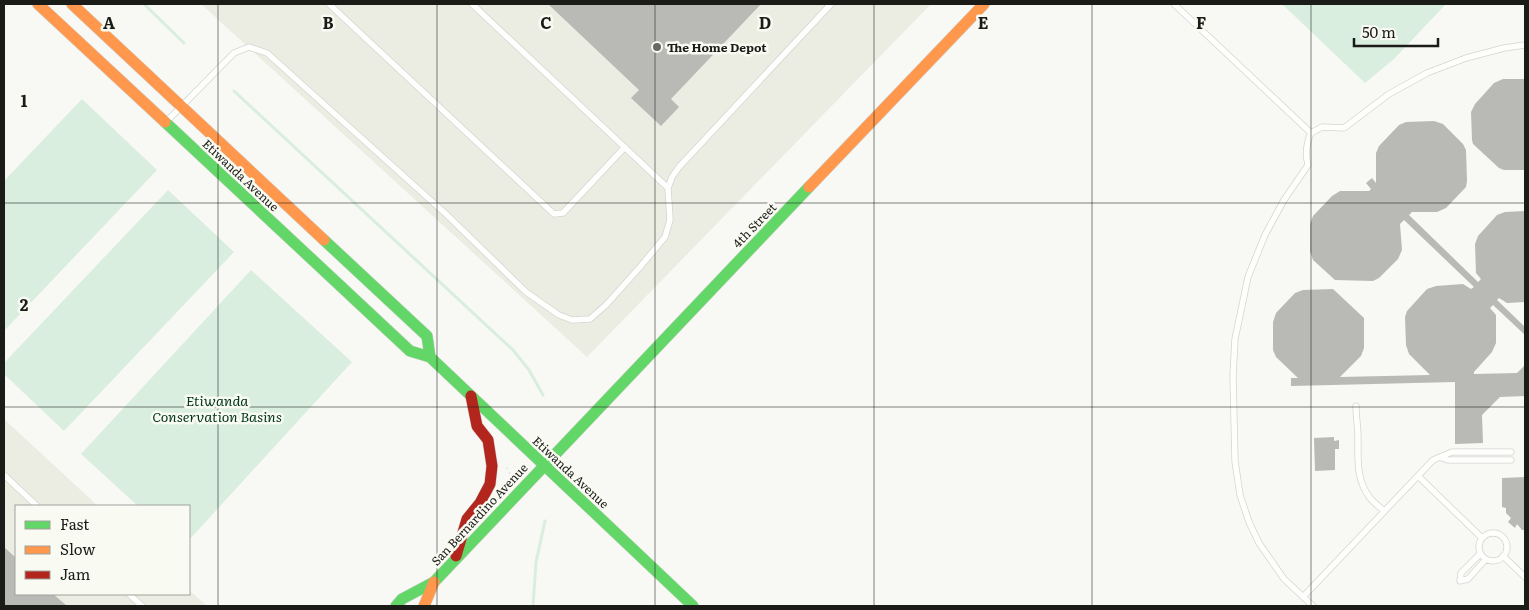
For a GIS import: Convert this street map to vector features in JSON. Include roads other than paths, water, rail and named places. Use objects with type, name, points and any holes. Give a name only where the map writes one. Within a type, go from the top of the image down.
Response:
[{"type":"main road","name":"Etiwanda Avenue","points":[[38,4],[410,351],[430,357],[692,606]]},
{"type":"main road","name":"Etiwanda Avenue","points":[[72,4],[427,336],[430,357]]},
{"type":"main road","name":"4th Street","points":[[544,465],[984,4]]},
{"type":"main road","points":[[454,561],[467,519],[480,503],[490,484],[492,466],[488,440],[477,426],[471,396]]},
{"type":"main road","name":"San Bernardino Avenue","points":[[396,606],[402,599],[434,582],[544,465]]},
{"type":"main road","name":"San Bernardino Avenue","points":[[424,606],[434,582]]},
{"type":"lane","points":[[329,4],[554,214],[562,213],[625,147]]},
{"type":"lane","points":[[472,4],[668,188]]},
{"type":"lane","points":[[165,122],[234,53],[249,47],[268,53],[447,215],[526,292],[559,316],[572,320],[590,318],[606,305],[665,237],[670,220],[668,188],[672,177],[679,167],[832,4]]},
{"type":"lane","points":[[1174,4],[1311,133]]},
{"type":"lane","points":[[1313,606],[1284,579],[1259,543],[1249,522],[1240,495],[1235,461],[1233,376],[1235,338],[1248,277],[1284,200],[1308,165],[1306,155],[1307,143],[1311,133],[1322,127],[1344,128],[1389,94],[1427,73],[1466,58],[1504,48],[1525,45]]},
{"type":"lane","points":[[1356,406],[1359,475],[1370,498],[1384,511]]},
{"type":"lane","points":[[1303,596],[1433,460],[1442,458],[1452,452],[1511,452]]},
{"type":"lane","points":[[1442,458],[1448,460],[1511,460]]},
{"type":"lane","points":[[4,475],[35,505]]},
{"type":"lane","points":[[1418,476],[1482,538]]},
{"type":"lane","points":[[1493,532],[1501,535],[1507,545],[1503,556],[1495,561],[1486,560],[1480,554],[1478,545],[1482,538],[1493,532]]},
{"type":"lane","points":[[1480,554],[1461,573],[1460,582],[1468,579],[1486,560]]},
{"type":"lane","points":[[1503,556],[1525,577]]},
{"type":"lane","points":[[130,595],[142,606]]},
{"type":"water","points":[[1282,4],[1446,4],[1394,59],[1365,83]]},
{"type":"water","points":[[82,99],[157,170],[4,331],[4,181]]},
{"type":"water","name":"Etiwanda Conservation Basins","points":[[168,190],[234,252],[64,431],[4,374],[4,363]]},
{"type":"water","name":"Etiwanda Conservation Basins","points":[[251,270],[352,362],[190,539],[190,505],[137,505],[81,454]]},
{"type":"waterway","points":[[144,4],[184,43]]},
{"type":"waterway","points":[[234,91],[513,350],[529,370],[543,395]]},
{"type":"waterway","points":[[533,606],[536,562],[545,521]]},
{"type":"place","name":"The Home Depot","points":[[657,47]]}]
